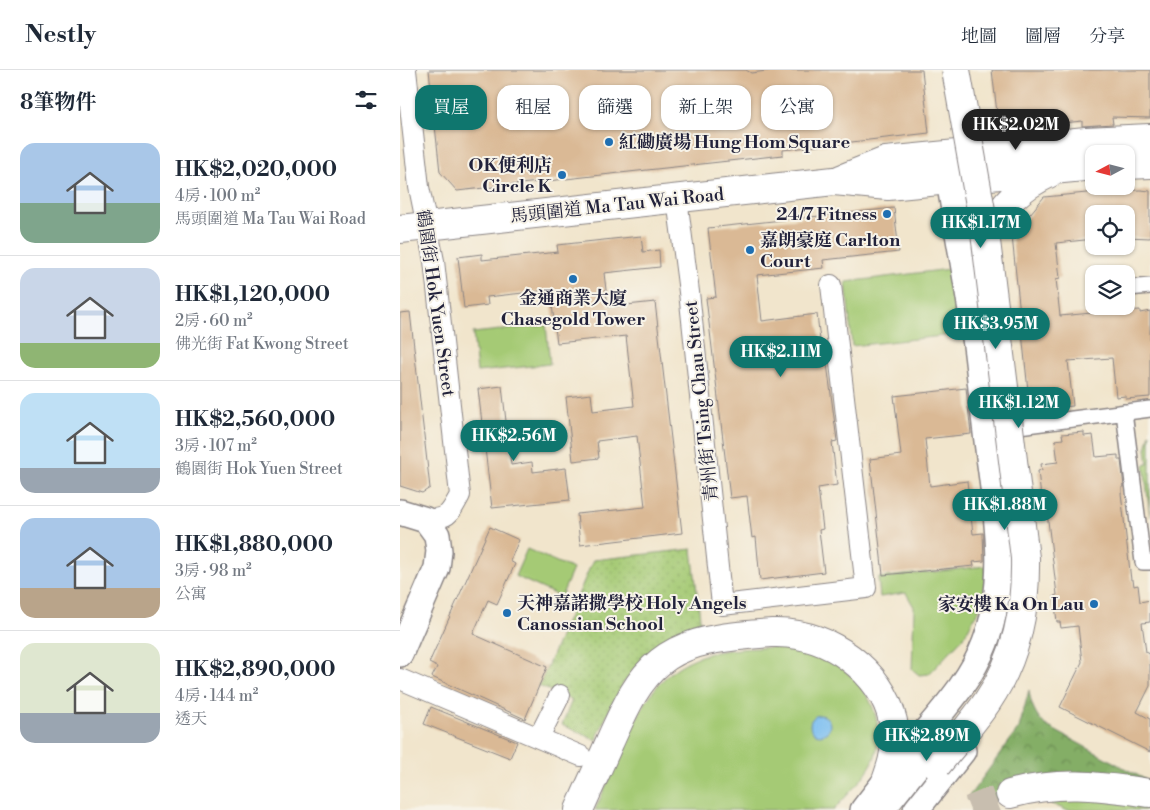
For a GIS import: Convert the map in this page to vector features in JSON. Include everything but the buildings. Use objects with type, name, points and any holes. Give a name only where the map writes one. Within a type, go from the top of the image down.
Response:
[{"type":"main road","points":[[900,810],[995,654],[1010,606],[1012,571],[1010,535],[978,259],[945,70]]},
{"type":"main road","points":[[880,810],[987,702],[1002,677],[1018,636],[1021,622],[1025,574],[1023,548],[985,233],[954,70]]},
{"type":"main road","name":"馬頭圍道 Ma Tau Wai Road","points":[[400,229],[834,181],[888,186],[960,166],[1086,140],[1150,138]]},
{"type":"main road","points":[[1135,164],[1150,164]]},
{"type":"main road","name":"馬頭圍道 Ma Tau Wai Road","points":[[960,166],[1060,169],[1085,167]]},
{"type":"main road","points":[[988,232],[1004,206],[1014,195],[1027,185],[1060,169]]},
{"type":"main road","points":[[579,810],[626,706],[642,680],[656,666],[673,653],[695,644],[722,638],[772,633],[797,634],[832,646],[852,659],[877,686],[891,715],[895,732],[895,751],[886,781]]},
{"type":"main road","points":[[1010,794],[1027,789],[1062,785],[1098,786],[1150,794]]},
{"type":"street","name":"鶴園街 Hok Yuen Street","points":[[406,70],[419,187],[434,267],[460,495],[450,512],[442,518],[426,520]]},
{"type":"street","points":[[863,810],[960,689],[974,667],[985,643],[998,593],[1000,567],[998,540],[973,325],[960,166],[962,123],[954,70]]},
{"type":"street","points":[[916,810],[993,714],[1008,687],[1019,659],[1025,636],[1030,601],[1030,573],[1008,427],[988,232],[960,166]]},
{"type":"street","name":"青州街 Tsing Chau Street","points":[[677,198],[722,605],[866,588],[831,285]]},
{"type":"street","points":[[1135,287],[1150,286]]},
{"type":"street","points":[[1008,427],[1150,409]]},
{"type":"street","points":[[1124,412],[1143,562],[1150,562]]},
{"type":"street","points":[[400,512],[426,520],[437,535],[439,551],[438,568],[400,654]]},
{"type":"street","points":[[400,679],[582,756]]},
{"type":"street","points":[[539,738],[560,695]]},
{"type":"green space","points":[[949,269],[960,334],[852,346],[846,282]]},
{"type":"green space","points":[[546,325],[550,364],[477,372],[473,333]]},
{"type":"green space","points":[[1150,433],[1150,516],[1144,465],[1148,464],[1146,449]]},
{"type":"green space","points":[[527,549],[573,569],[561,597],[515,576]]},
{"type":"green space","points":[[692,549],[701,627],[679,635],[646,656],[623,684],[596,740],[562,725],[572,700],[539,686],[593,560]]},
{"type":"green space","points":[[986,566],[983,602],[963,638],[929,674],[919,675],[912,669],[914,607],[906,593],[880,597],[878,578]]},
{"type":"green space","points":[[773,647],[807,652],[837,665],[861,687],[870,701],[876,717],[878,728],[877,749],[871,766],[834,810],[595,810],[639,714],[654,690],[664,679],[688,661],[704,655],[730,650]]},
{"type":"green space","points":[[1029,690],[1034,709],[1045,725],[1150,782],[1012,800],[967,799],[1019,728]]},
{"type":"green space","points":[[1097,797],[1150,810],[1066,810],[1040,799]]},
{"type":"water","points":[[820,715],[827,718],[830,725],[827,732],[820,735],[813,732],[810,725],[813,718]]},
{"type":"tunnel","points":[[970,810],[1010,794]]},
{"type":"place","name":"紅磡廣場 Hung Hom Square","points":[[609,142]]},
{"type":"place","name":"OK便利店 Circle K","points":[[562,175]]},
{"type":"place","name":"24/7 Fitness","points":[[887,214]]},
{"type":"place","name":"嘉朗豪庭 Carlton Court","points":[[750,250]]},
{"type":"place","name":"金通商業大廈 Chasegold Tower","points":[[573,279]]},
{"type":"place","name":"家安樓 Ka On Lau","points":[[1094,604]]},
{"type":"place","name":"天神嘉諾撒學校 Holy Angels Canossian School","points":[[507,613]]}]
